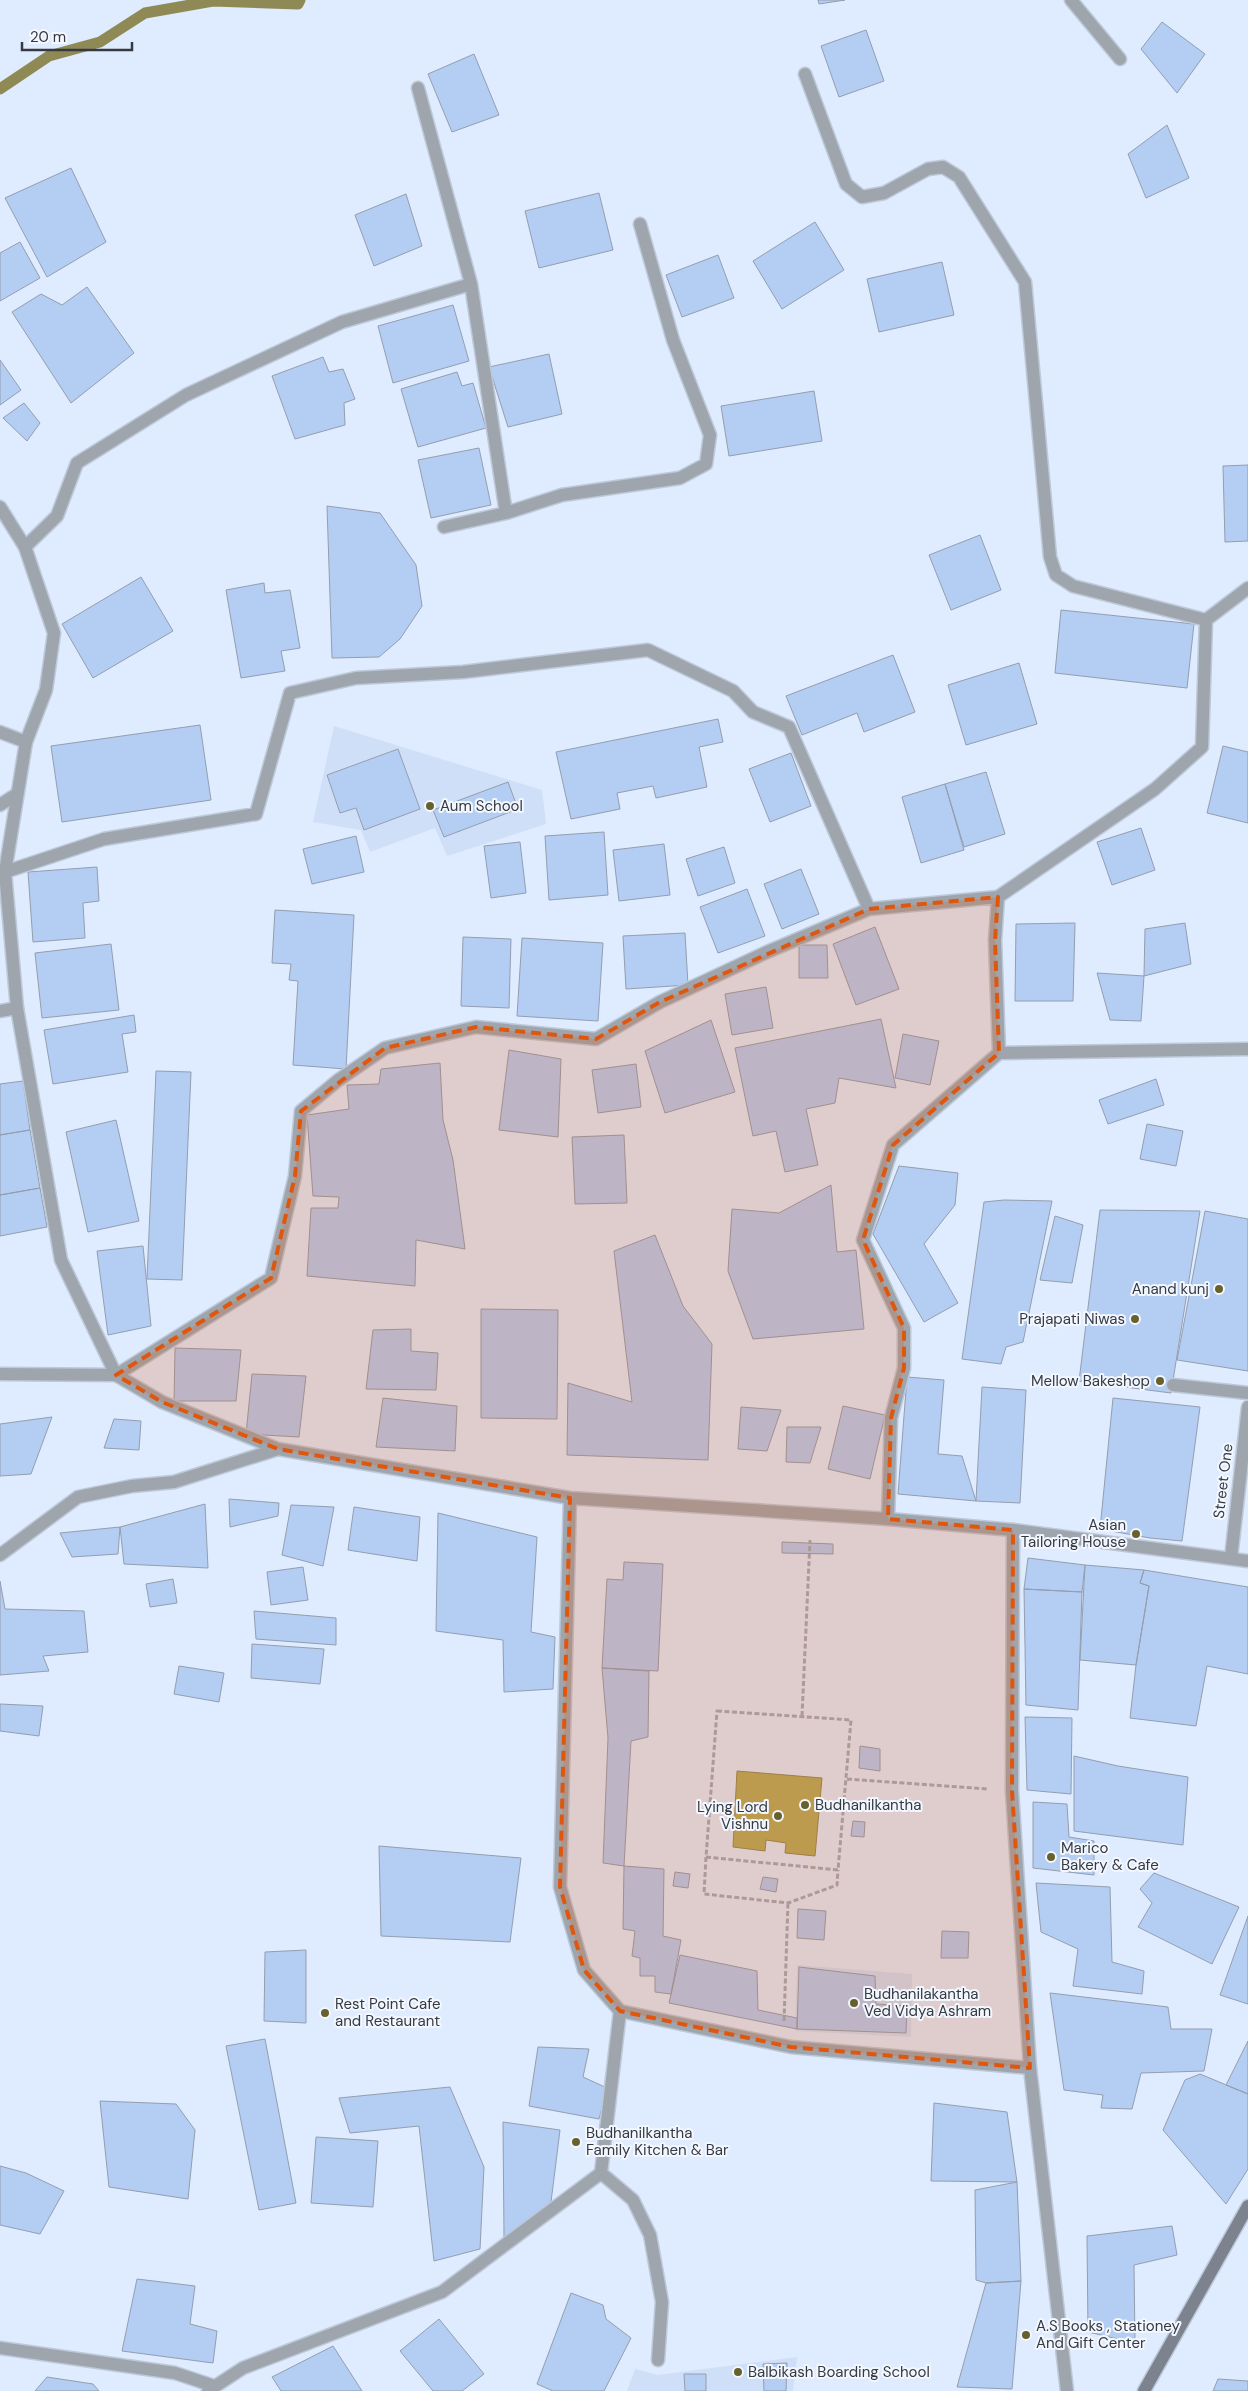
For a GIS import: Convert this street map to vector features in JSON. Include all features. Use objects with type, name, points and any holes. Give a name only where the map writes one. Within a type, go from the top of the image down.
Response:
[{"type":"main road","points":[[1144,2391],[1155,2368],[1248,2206]]},
{"type":"street","points":[[1071,0],[1120,59]]},
{"type":"street","points":[[805,74],[846,184],[862,197],[884,193],[928,169],[943,167],[959,177],[1025,282],[1050,557],[1056,575],[1073,586],[1206,620]]},
{"type":"street","points":[[418,88],[471,284],[506,513]]},
{"type":"street","points":[[444,527],[506,513],[562,495],[680,478],[706,464],[710,435],[672,340],[640,224]]},
{"type":"street","points":[[24,547],[58,516],[78,463],[186,396],[342,322],[471,284]]},
{"type":"street","points":[[0,507],[24,547],[54,633],[46,690],[26,742],[5,872],[17,1008],[61,1260],[116,1375]]},
{"type":"street","points":[[1206,620],[1248,588]]},
{"type":"street","points":[[116,1375],[271,1278],[295,1176],[301,1111],[337,1081],[385,1048],[476,1027],[596,1039],[660,1002],[767,952],[869,909],[998,897],[1155,789],[1202,748],[1206,620]]},
{"type":"street","points":[[5,872],[104,838],[256,814],[290,693],[356,678],[463,672],[648,650],[734,691],[753,712],[789,727],[869,909]]},
{"type":"street","points":[[0,732],[26,742]]},
{"type":"street","points":[[0,805],[17,794]]},
{"type":"street","points":[[998,897],[995,940],[999,1053]]},
{"type":"street","points":[[0,1011],[17,1008]]},
{"type":"street","points":[[888,1519],[891,1418],[904,1368],[904,1328],[863,1240],[893,1145],[999,1053],[1248,1049]]},
{"type":"street","points":[[0,1374],[116,1375],[162,1402],[278,1449],[570,1498],[812,1513],[1013,1530],[1248,1561]]},
{"type":"street","points":[[1173,1385],[1248,1393]]},
{"type":"street","name":"Street One","points":[[1231,1558],[1248,1407]]},
{"type":"street","points":[[0,1555],[78,1497],[132,1486],[174,1482],[278,1449]]},
{"type":"street","points":[[570,1498],[560,1888],[584,1970],[620,2011],[784,2046],[1030,2068]]},
{"type":"street","points":[[1013,1530],[1012,1791],[1030,2068],[1067,2391]]},
{"type":"street","points":[[0,2348],[175,2373],[211,2388],[243,2368],[442,2292],[601,2173],[620,2011]]},
{"type":"street","points":[[601,2173],[633,2200],[650,2235],[662,2302],[658,2360]]},
{"type":"path","points":[[802,1716],[812,1513]]},
{"type":"path","points":[[716,1711],[802,1716],[851,1720],[838,1885],[788,1903],[704,1894],[716,1711]]},
{"type":"path","points":[[847,1778],[979,1788]]},
{"type":"path","points":[[706,1857],[838,1870]]},
{"type":"path","points":[[784,2046],[788,1903]]},
{"type":"highlighted area","points":[[998,897],[995,940],[999,1053],[893,1145],[863,1240],[904,1328],[904,1368],[891,1418],[888,1519],[1013,1530],[1012,1791],[1030,2068],[791,2047],[620,2011],[584,1970],[560,1887],[570,1498],[278,1449],[162,1402],[116,1375],[271,1278],[295,1176],[301,1111],[385,1048],[476,1027],[596,1039],[660,1002],[869,909]]},
{"type":"shaded area","name":"Aum School","points":[[334,726],[542,790],[546,824],[447,856],[435,828],[370,852],[361,830],[313,822]]},
{"type":"shaded area","points":[[737,1771],[822,1778],[815,1856],[785,1853],[786,1843],[766,1840],[765,1851],[733,1847]]},
{"type":"shaded area","name":"Budhanilakantha Ved Vidya Ashram","points":[[797,1965],[912,1974],[911,2037],[795,2031]]},
{"type":"shaded area","name":"Balbikash Boarding School","points":[[797,2357],[793,2391],[627,2391],[635,2369],[658,2375]]},
{"type":"building","points":[[818,0],[845,0],[819,4]]},
{"type":"building","points":[[1162,22],[1205,54],[1177,93],[1141,49]]},
{"type":"building","points":[[866,30],[884,81],[839,97],[821,46]]},
{"type":"building","points":[[474,54],[499,115],[452,132],[428,74]]},
{"type":"building","points":[[1167,125],[1189,178],[1146,198],[1128,154]]},
{"type":"building","points":[[71,168],[106,242],[47,277],[5,198]]},
{"type":"building","points":[[599,193],[613,250],[539,268],[525,211]]},
{"type":"building","points":[[406,194],[422,246],[374,266],[355,215]]},
{"type":"building","points":[[815,222],[844,270],[782,309],[753,261]]},
{"type":"building","points":[[20,242],[40,278],[0,301],[0,253]]},
{"type":"building","points":[[718,255],[734,298],[682,317],[666,275]]},
{"type":"building","points":[[942,262],[954,315],[879,332],[867,279]]},
{"type":"building","points":[[87,287],[134,353],[71,403],[12,312],[41,294],[62,305]]},
{"type":"building","points":[[453,305],[469,361],[393,383],[378,326]]},
{"type":"building","points":[[549,354],[562,414],[508,427],[489,367]]},
{"type":"building","points":[[323,357],[329,372],[343,369],[355,399],[344,403],[345,425],[295,439],[272,376]]},
{"type":"building","points":[[0,360],[21,390],[0,405]]},
{"type":"building","points":[[457,372],[462,386],[473,383],[486,428],[418,447],[401,389]]},
{"type":"building","points":[[814,391],[822,441],[729,456],[721,406]]},
{"type":"building","points":[[24,403],[40,423],[27,441],[3,418]]},
{"type":"building","points":[[479,448],[491,505],[431,518],[418,460]]},
{"type":"building","points":[[1248,465],[1248,541],[1225,542],[1223,466]]},
{"type":"building","points":[[327,506],[380,513],[416,565],[422,606],[400,639],[379,657],[332,658]]},
{"type":"building","points":[[980,535],[1001,590],[951,610],[929,555]]},
{"type":"building","points":[[141,577],[173,631],[93,678],[62,624]]},
{"type":"building","points":[[264,583],[265,593],[290,590],[300,648],[281,651],[285,671],[241,678],[226,590]]},
{"type":"building","points":[[1061,610],[1194,624],[1187,688],[1055,673]]},
{"type":"building","points":[[893,655],[915,712],[864,732],[857,713],[802,735],[786,696]]},
{"type":"building","points":[[1019,663],[1037,724],[966,745],[948,685]]},
{"type":"building","points":[[718,719],[723,742],[699,747],[707,787],[656,798],[653,786],[617,793],[620,809],[571,819],[556,752]]},
{"type":"building","points":[[200,725],[211,800],[62,822],[51,746]]},
{"type":"building","points":[[1223,746],[1248,752],[1248,823],[1207,813]]},
{"type":"building","points":[[398,749],[420,809],[364,830],[356,808],[340,813],[327,775]]},
{"type":"building","points":[[791,753],[811,806],[770,822],[749,769]]},
{"type":"building","points":[[986,772],[1005,834],[964,847],[945,784]]},
{"type":"building","points":[[508,782],[518,809],[444,837],[433,810]]},
{"type":"building","points":[[945,784],[964,850],[921,863],[902,797]]},
{"type":"building","points":[[1141,828],[1155,870],[1112,885],[1097,842]]},
{"type":"building","points":[[604,832],[608,895],[549,900],[545,836]]},
{"type":"building","points":[[356,836],[364,872],[312,884],[303,849]]},
{"type":"building","points":[[520,842],[526,893],[491,898],[484,846]]},
{"type":"building","points":[[664,844],[670,895],[619,901],[613,850]]},
{"type":"building","points":[[724,847],[735,883],[698,896],[686,859]]},
{"type":"building","points":[[97,867],[99,901],[83,903],[85,938],[33,942],[28,872]]},
{"type":"building","points":[[801,869],[819,914],[782,929],[764,884]]},
{"type":"building","points":[[747,889],[765,936],[718,953],[700,907]]},
{"type":"building","points":[[275,910],[354,915],[346,1069],[293,1065],[298,981],[289,980],[291,964],[272,963]]},
{"type":"building","points":[[1075,923],[1073,1001],[1015,1001],[1016,924]]},
{"type":"building","points":[[1185,923],[1191,964],[1144,976],[1145,929]]},
{"type":"building","points":[[875,927],[899,989],[856,1005],[833,944]]},
{"type":"building","points":[[685,933],[688,985],[626,989],[623,936]]},
{"type":"building","points":[[463,937],[511,939],[509,1008],[461,1006]]},
{"type":"building","points":[[522,938],[603,943],[598,1021],[517,1016]]},
{"type":"building","points":[[111,944],[119,1010],[42,1018],[35,953]]},
{"type":"building","points":[[799,945],[827,945],[828,978],[799,978]]},
{"type":"building","points":[[1097,973],[1144,976],[1141,1021],[1110,1020]]},
{"type":"building","points":[[766,987],[773,1028],[732,1035],[725,994]]},
{"type":"building","points":[[134,1015],[136,1032],[122,1034],[128,1072],[53,1084],[44,1030]]},
{"type":"building","points":[[881,1019],[896,1088],[839,1078],[835,1103],[806,1109],[818,1165],[785,1172],[776,1131],[753,1136],[735,1048]]},
{"type":"building","points":[[711,1020],[735,1092],[665,1113],[645,1051]]},
{"type":"building","points":[[903,1034],[939,1041],[930,1085],[895,1078]]},
{"type":"building","points":[[509,1050],[561,1059],[558,1137],[499,1130]]},
{"type":"building","points":[[440,1063],[443,1120],[453,1160],[465,1249],[416,1240],[415,1286],[307,1276],[311,1208],[338,1208],[339,1197],[313,1196],[307,1115],[349,1109],[347,1085],[379,1084],[381,1069]]},
{"type":"building","points":[[636,1064],[641,1107],[598,1113],[592,1070]]},
{"type":"building","points":[[156,1071],[191,1072],[182,1280],[147,1279]]},
{"type":"building","points":[[1156,1079],[1164,1105],[1108,1124],[1099,1100]]},
{"type":"building","points":[[23,1081],[30,1130],[0,1135],[0,1084]]},
{"type":"building","points":[[116,1120],[139,1221],[88,1232],[66,1132]]},
{"type":"building","points":[[1147,1124],[1183,1131],[1176,1166],[1140,1159]]},
{"type":"building","points":[[30,1130],[40,1188],[0,1195],[0,1135]]},
{"type":"building","points":[[624,1135],[627,1203],[575,1204],[572,1137]]},
{"type":"building","points":[[899,1166],[958,1173],[955,1205],[924,1244],[958,1303],[924,1322],[873,1234]]},
{"type":"building","points":[[831,1185],[837,1252],[856,1250],[864,1329],[753,1339],[728,1271],[732,1209],[779,1213]]},
{"type":"building","points":[[40,1188],[47,1227],[0,1236],[0,1195]]},
{"type":"building","points":[[1004,1200],[1052,1201],[1023,1342],[1006,1347],[1001,1364],[962,1359],[984,1202]]},
{"type":"building","name":"Prajapati Niwas","points":[[1100,1210],[1200,1211],[1171,1393],[1079,1381]]},
{"type":"building","name":"Anand kunj","points":[[1205,1211],[1248,1219],[1248,1371],[1177,1360]]},
{"type":"building","points":[[1055,1216],[1083,1225],[1072,1283],[1040,1280]]},
{"type":"building","points":[[655,1235],[683,1306],[712,1344],[708,1460],[567,1455],[568,1383],[632,1402],[614,1251]]},
{"type":"building","points":[[143,1246],[151,1326],[108,1335],[97,1251]]},
{"type":"building","points":[[481,1309],[558,1310],[557,1419],[481,1418]]},
{"type":"building","points":[[411,1329],[411,1351],[438,1353],[436,1390],[366,1389],[373,1330]]},
{"type":"building","points":[[175,1348],[241,1350],[236,1401],[174,1401]]},
{"type":"building","points":[[252,1374],[306,1376],[299,1437],[246,1434]]},
{"type":"building","points":[[907,1377],[944,1380],[938,1454],[962,1456],[976,1501],[898,1494]]},
{"type":"building","points":[[982,1387],[1026,1390],[1020,1503],[976,1501]]},
{"type":"building","points":[[383,1398],[457,1406],[455,1451],[376,1447]]},
{"type":"building","points":[[1113,1398],[1200,1407],[1182,1541],[1150,1538],[1100,1529]]},
{"type":"building","points":[[843,1406],[885,1415],[870,1479],[828,1469]]},
{"type":"building","points":[[741,1407],[781,1410],[767,1451],[738,1449]]},
{"type":"building","points":[[52,1417],[31,1474],[0,1476],[0,1424]]},
{"type":"building","points":[[114,1419],[141,1421],[139,1450],[104,1448]]},
{"type":"building","points":[[787,1427],[821,1427],[810,1463],[786,1462]]},
{"type":"building","points":[[229,1499],[279,1503],[278,1516],[230,1527]]},
{"type":"building","points":[[205,1504],[208,1568],[124,1564],[120,1527]]},
{"type":"building","points":[[291,1505],[334,1507],[323,1566],[282,1555]]},
{"type":"building","points":[[354,1507],[420,1517],[417,1561],[348,1550]]},
{"type":"building","points":[[438,1513],[537,1537],[531,1632],[555,1637],[553,1689],[504,1692],[503,1640],[436,1631]]},
{"type":"building","points":[[120,1527],[118,1554],[72,1557],[60,1533]]},
{"type":"building","points":[[782,1542],[833,1544],[833,1554],[782,1553]]},
{"type":"building","points":[[1028,1558],[1085,1565],[1082,1592],[1024,1589]]},
{"type":"building","points":[[624,1562],[663,1564],[658,1671],[602,1668],[607,1579],[623,1580]]},
{"type":"building","points":[[1085,1565],[1144,1570],[1140,1583],[1149,1586],[1136,1665],[1080,1660]]},
{"type":"building","points":[[303,1567],[308,1600],[271,1605],[267,1572]]},
{"type":"building","points":[[1144,1570],[1248,1587],[1248,1674],[1207,1666],[1196,1726],[1130,1718],[1136,1665],[1149,1586],[1140,1583]]},
{"type":"building","points":[[173,1579],[177,1603],[150,1607],[146,1584]]},
{"type":"building","points":[[0,1581],[5,1609],[84,1611],[88,1652],[43,1656],[49,1671],[0,1675]]},
{"type":"building","points":[[1024,1589],[1082,1592],[1078,1710],[1026,1705]]},
{"type":"building","points":[[254,1611],[336,1618],[336,1645],[256,1639]]},
{"type":"building","points":[[252,1644],[324,1649],[320,1684],[251,1678]]},
{"type":"building","points":[[179,1666],[224,1673],[219,1702],[174,1694]]},
{"type":"building","points":[[602,1668],[649,1671],[648,1737],[631,1741],[624,1866],[603,1863],[608,1738]]},
{"type":"building","points":[[0,1704],[43,1706],[39,1736],[0,1731]]},
{"type":"building","points":[[1025,1717],[1072,1718],[1071,1794],[1027,1790]]},
{"type":"building","points":[[860,1746],[880,1749],[880,1771],[859,1768]]},
{"type":"building","points":[[1074,1756],[1118,1766],[1188,1777],[1183,1845],[1074,1831]]},
{"type":"building","points":[[1033,1802],[1067,1804],[1069,1837],[1094,1841],[1094,1875],[1033,1868]]},
{"type":"building","points":[[853,1821],[865,1822],[864,1837],[851,1836]]},
{"type":"building","points":[[379,1846],[521,1858],[510,1942],[381,1936]]},
{"type":"building","points":[[624,1866],[664,1869],[663,1936],[681,1940],[671,1994],[655,1992],[655,1976],[640,1976],[640,1958],[632,1956],[635,1931],[623,1929]]},
{"type":"building","points":[[675,1872],[690,1874],[688,1888],[673,1886]]},
{"type":"building","points":[[1154,1873],[1239,1907],[1212,1964],[1138,1927],[1152,1903],[1140,1889]]},
{"type":"building","points":[[763,1877],[778,1879],[776,1892],[760,1889]]},
{"type":"building","points":[[1036,1883],[1110,1887],[1112,1962],[1144,1971],[1142,1994],[1073,1986],[1078,1949],[1041,1932]]},
{"type":"building","points":[[798,1909],[826,1911],[824,1940],[797,1938]]},
{"type":"building","points":[[1248,1916],[1248,2004],[1220,1995]]},
{"type":"building","points":[[942,1931],[969,1932],[968,1958],[941,1958]]},
{"type":"building","points":[[306,1950],[306,2023],[264,2021],[265,1952]]},
{"type":"building","points":[[680,1955],[757,1971],[758,2010],[797,2018],[797,2029],[669,2003]]},
{"type":"building","name":"Budhanilakantha Ved Vidya Ashram","points":[[799,1967],[875,1976],[876,2004],[907,2006],[906,2033],[797,2029]]},
{"type":"building","points":[[1050,1993],[1168,2007],[1171,2029],[1212,2029],[1204,2071],[1141,2073],[1132,2109],[1101,2108],[1103,2095],[1064,2090]]},
{"type":"building","points":[[265,2039],[296,2203],[259,2210],[226,2046]]},
{"type":"building","points":[[1248,2041],[1248,2094],[1226,2085]]},
{"type":"building","points":[[538,2047],[589,2049],[583,2077],[607,2088],[599,2119],[529,2106]]},
{"type":"building","points":[[1200,2074],[1248,2094],[1248,2169],[1226,2204],[1163,2130],[1185,2080]]},
{"type":"building","points":[[450,2087],[484,2167],[480,2249],[434,2261],[419,2126],[350,2133],[339,2098]]},
{"type":"building","points":[[100,2101],[176,2104],[195,2130],[188,2199],[109,2187]]},
{"type":"building","points":[[934,2103],[1007,2112],[1017,2182],[931,2181]]},
{"type":"building","points":[[503,2122],[560,2130],[551,2202],[504,2237]]},
{"type":"building","points":[[316,2137],[378,2141],[373,2207],[311,2203]]},
{"type":"building","points":[[0,2166],[26,2173],[64,2191],[40,2234],[0,2225]]},
{"type":"building","points":[[1017,2182],[1021,2281],[986,2283],[976,2280],[975,2190]]},
{"type":"building","points":[[1172,2226],[1177,2255],[1134,2265],[1135,2343],[1088,2332],[1087,2236]]},
{"type":"building","points":[[137,2279],[195,2286],[190,2324],[217,2331],[213,2363],[122,2351]]},
{"type":"building","points":[[1021,2281],[1012,2389],[957,2387],[986,2283]]},
{"type":"building","points":[[571,2293],[603,2305],[606,2319],[631,2338],[604,2391],[553,2391],[537,2384]]},
{"type":"building","points":[[439,2319],[484,2374],[462,2391],[433,2391],[400,2351]]},
{"type":"building","points":[[333,2346],[362,2391],[281,2391],[272,2377]]},
{"type":"building","points":[[787,2363],[786,2391],[764,2391],[763,2364]]},
{"type":"building","points":[[684,2374],[706,2374],[706,2391],[685,2391]]},
{"type":"building","points":[[47,2377],[93,2384],[99,2391],[35,2391]]},
{"type":"building","points":[[1218,2379],[1248,2381],[1248,2391],[1213,2391]]},
{"type":"waterway","points":[[0,89],[49,56],[100,42],[145,13],[213,1],[298,4],[300,0]]},
{"type":"place","name":"Aum School","points":[[430,806]]},
{"type":"place","name":"Anand kunj","points":[[1219,1289]]},
{"type":"place","name":"Prajapati Niwas","points":[[1135,1319]]},
{"type":"place","name":"Mellow Bakeshop","points":[[1160,1381]]},
{"type":"place","name":"Asian Tailoring House","points":[[1136,1534]]},
{"type":"place","name":"Budhanilkantha","points":[[805,1805]]},
{"type":"place","name":"Lying Lord Vishnu","points":[[778,1816]]},
{"type":"place","name":"Marico Bakery & Cafe","points":[[1051,1857]]},
{"type":"place","name":"Budhanilakantha Ved Vidya Ashram","points":[[854,2003]]},
{"type":"place","name":"Rest Point Cafe and Restaurant","points":[[325,2013]]},
{"type":"place","name":"Budhanilkantha Family Kitchen & Bar","points":[[576,2142]]},
{"type":"place","name":"A.S Books , Stationey And Gift Center","points":[[1026,2335]]},
{"type":"place","name":"Balbikash Boarding School","points":[[738,2372]]}]
